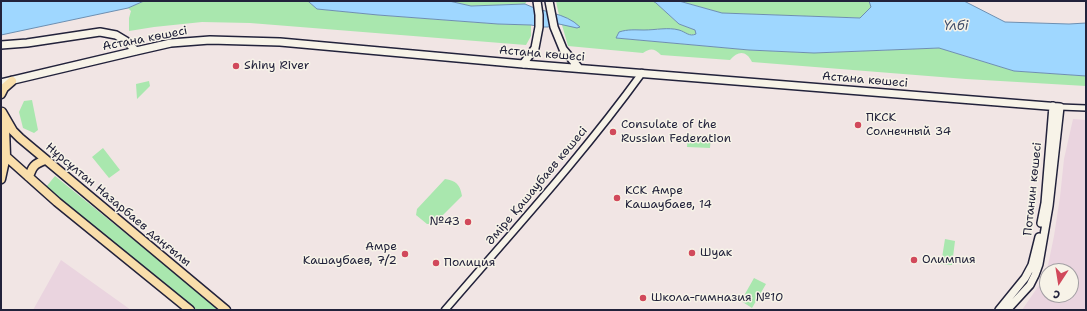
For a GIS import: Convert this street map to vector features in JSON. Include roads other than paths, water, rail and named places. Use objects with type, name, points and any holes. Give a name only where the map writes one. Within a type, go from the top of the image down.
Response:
[{"type":"main road","points":[[523,64],[535,48],[539,28],[537,1]]},
{"type":"main road","points":[[549,1],[554,27],[563,49],[579,68]]},
{"type":"main road","points":[[1,45],[27,43],[100,32],[116,35],[126,41],[136,51]]},
{"type":"main road","name":"Астана көшесі","points":[[1,83],[136,51],[171,44],[213,40],[280,42],[523,64],[1056,106]]},
{"type":"main road","points":[[1,94],[4,88],[12,81]]},
{"type":"main road","name":"Потанин көшесі","points":[[999,310],[1026,278],[1032,265],[1039,239],[1045,203],[1056,106]]},
{"type":"main road","name":"Потанин көшесі","points":[[1007,310],[1030,285],[1039,264],[1049,206],[1056,106]]},
{"type":"main road","points":[[1,111],[5,128],[1,179]]},
{"type":"main road","name":"Нұрсұлтан Назарбаев даңғылы","points":[[1,111],[13,131],[20,138],[226,310]]},
{"type":"main road","points":[[4,154],[29,178],[190,310]]},
{"type":"main road","points":[[29,178],[31,169],[34,165],[45,160]]},
{"type":"street","name":"Әміре Қашаубаев көшесі","points":[[445,310],[552,186],[642,73]]},
{"type":"street","name":"Астана көшесі","points":[[1056,106],[1086,108]]},
{"type":"water","points":[[1,1],[144,1],[128,8],[1,35]]},
{"type":"water","points":[[449,1],[471,6],[525,4],[568,18],[580,27],[577,28],[559,24],[542,27],[378,15],[317,9],[309,2]]},
{"type":"water","name":"Үлбі","points":[[653,1],[679,1],[722,13],[860,18],[871,7],[869,1],[964,1],[1005,22],[1069,24],[1086,23],[1086,76],[1014,71],[939,48],[814,53],[749,50],[616,38],[619,32],[626,30],[671,29],[679,30],[689,35],[696,34],[695,30],[679,24]]},
{"type":"tram line","points":[[1,141],[1,150]]},
{"type":"place","name":"Shiny River","points":[[236,66]]},
{"type":"place","name":"ПКСК Солнечный 34","points":[[858,125]]},
{"type":"place","name":"Consulate of the Russian Federation","points":[[613,132]]},
{"type":"place","name":"КСК Амре Кашаубаев, 14","points":[[617,198]]},
{"type":"place","name":"№43","points":[[468,222]]},
{"type":"place","name":"Шуак","points":[[692,253]]},
{"type":"place","name":"Амре Кашаубаев, 7/2","points":[[405,254]]},
{"type":"place","name":"Олимпия","points":[[914,260]]},
{"type":"place","name":"Полиция","points":[[436,263]]},
{"type":"place","name":"Школа-гимназия №10","points":[[643,298]]}]
